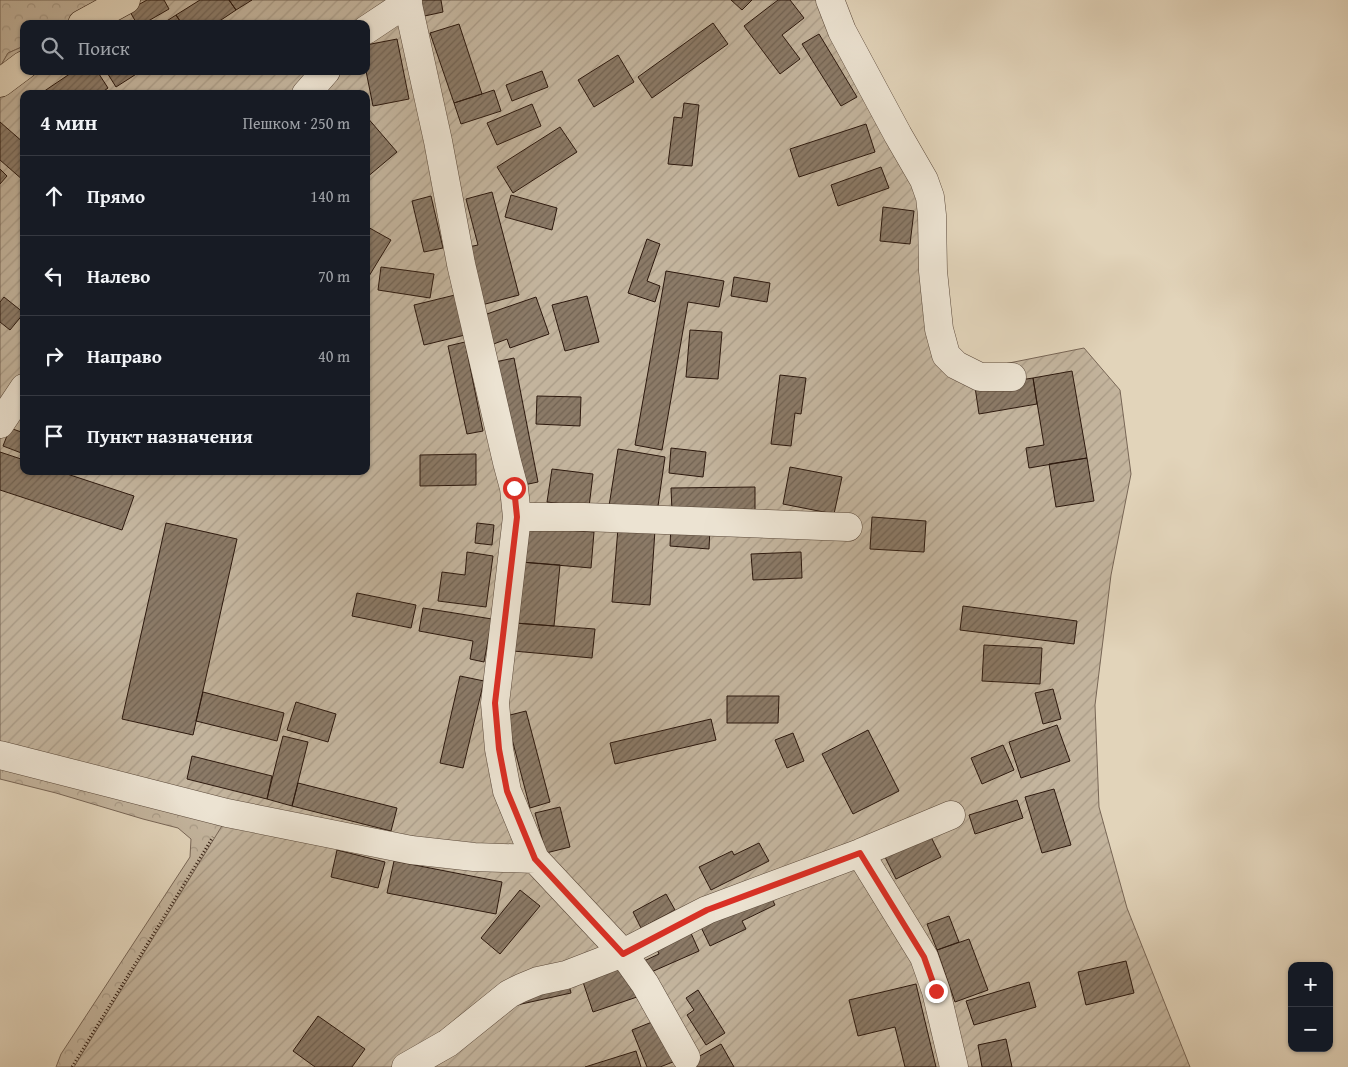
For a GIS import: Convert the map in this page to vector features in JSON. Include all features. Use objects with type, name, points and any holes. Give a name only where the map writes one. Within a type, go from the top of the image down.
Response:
[{"type":"main road","points":[[89,20],[126,0]]},
{"type":"main road","points":[[0,84],[20,68]]},
{"type":"street","points":[[830,0],[842,31],[924,180],[930,198],[938,329],[946,355],[956,365],[980,377],[1012,377]]},
{"type":"street","points":[[370,27],[408,1],[438,142],[461,264],[514,488],[517,517],[495,703],[499,749],[507,791],[535,859],[623,954],[645,984],[686,1057]]},
{"type":"street","points":[[309,90],[323,75]]},
{"type":"street","points":[[0,424],[20,394]]},
{"type":"street","points":[[517,517],[594,517],[848,527]]},
{"type":"street","points":[[0,755],[227,813],[410,850],[474,857],[535,859]]},
{"type":"street","points":[[406,1067],[448,1043],[509,994],[521,988],[538,981],[566,975],[623,954],[707,910],[860,853],[951,814]]},
{"type":"street","points":[[860,853],[924,957],[936,991],[954,1067]]},
{"type":"path","points":[[72,1067],[227,813]]},
{"type":"green space","points":[[0,0],[115,0],[76,20],[20,20],[20,48],[8,53],[0,67]]},
{"type":"green space","points":[[116,0],[822,0],[925,192],[953,369],[1004,364],[1084,348],[1120,390],[1131,474],[1111,575],[1095,705],[1099,807],[1127,908],[1190,1067],[74,1067],[228,816],[0,756],[0,67],[8,53],[20,48],[20,75],[370,75],[370,20],[76,20]]},
{"type":"green space","points":[[0,669],[239,741],[185,1067],[56,1067],[61,1054],[190,857],[191,839],[178,828],[0,779]]},
{"type":"building","points":[[147,0],[164,0],[169,9],[150,20],[135,20],[129,10]]},
{"type":"building","points":[[200,0],[229,0],[236,10],[221,20],[179,20],[176,15]]},
{"type":"building","points":[[229,0],[252,0],[236,10]]},
{"type":"building","points":[[416,0],[441,0],[443,12],[420,17]]},
{"type":"building","points":[[731,0],[752,0],[742,10]]},
{"type":"building","points":[[778,0],[790,0],[804,18],[782,35],[800,59],[780,74],[744,26]]},
{"type":"building","points":[[176,15],[179,20],[168,20]]},
{"type":"building","points":[[713,23],[728,44],[652,98],[638,77]]},
{"type":"building","points":[[459,24],[482,94],[454,103],[430,33]]},
{"type":"building","points":[[819,34],[857,97],[841,106],[802,44]]},
{"type":"building","points":[[397,39],[409,99],[373,106],[367,75],[370,75],[370,44]]},
{"type":"building","points":[[618,55],[634,82],[594,107],[578,80]]},
{"type":"building","points":[[542,71],[548,87],[512,101],[506,85]]},
{"type":"building","points":[[68,75],[100,75],[108,88],[105,90],[46,90]]},
{"type":"building","points":[[108,75],[135,75],[116,87]]},
{"type":"building","points":[[494,90],[501,111],[461,124],[454,103]]},
{"type":"building","points":[[684,103],[699,105],[692,166],[668,164],[674,117],[682,118]]},
{"type":"building","points":[[532,104],[541,126],[497,145],[487,123]]},
{"type":"building","points":[[370,121],[397,152],[370,175]]},
{"type":"building","points":[[0,122],[20,140],[20,178],[0,160]]},
{"type":"building","points":[[866,124],[875,152],[799,177],[790,149]]},
{"type":"building","points":[[560,127],[577,152],[513,193],[497,167]]},
{"type":"building","points":[[881,167],[889,188],[838,206],[831,185]]},
{"type":"building","points":[[0,169],[7,176],[0,184]]},
{"type":"building","points":[[492,192],[519,295],[478,306],[463,248],[478,245],[466,199]]},
{"type":"building","points":[[511,195],[557,208],[552,230],[505,217]]},
{"type":"building","points":[[431,196],[443,248],[424,252],[412,201]]},
{"type":"building","points":[[883,207],[914,211],[910,244],[880,241]]},
{"type":"building","points":[[370,228],[391,240],[370,274]]},
{"type":"building","points":[[647,239],[660,244],[647,281],[660,286],[655,302],[628,293]]},
{"type":"building","points":[[381,267],[434,274],[430,298],[378,290]]},
{"type":"building","points":[[666,271],[724,281],[719,307],[688,302],[662,450],[635,445]]},
{"type":"building","points":[[734,277],[770,283],[767,302],[731,296]]},
{"type":"building","points":[[455,295],[465,335],[424,345],[414,305]]},
{"type":"building","points":[[587,296],[599,342],[565,351],[552,305]]},
{"type":"building","points":[[4,297],[20,310],[20,318],[10,330],[0,322],[0,302]]},
{"type":"building","points":[[536,297],[549,334],[510,348],[507,339],[491,345],[481,316]]},
{"type":"building","points":[[690,330],[722,332],[718,379],[686,377]]},
{"type":"building","points":[[465,342],[483,431],[467,434],[448,346]]},
{"type":"building","points":[[514,358],[538,482],[519,486],[495,362]]},
{"type":"building","points":[[1072,371],[1087,458],[1029,468],[1026,448],[1044,445],[1033,378]]},
{"type":"building","points":[[780,375],[806,378],[801,414],[795,413],[791,446],[771,444]]},
{"type":"building","points":[[1033,378],[1037,404],[979,414],[975,387]]},
{"type":"building","points":[[537,396],[581,397],[580,426],[536,424]]},
{"type":"building","points":[[10,428],[20,432],[20,452],[3,446]]},
{"type":"building","points":[[671,448],[706,452],[703,477],[669,473]]},
{"type":"building","points":[[618,449],[665,457],[657,513],[609,506]]},
{"type":"building","points":[[0,452],[20,459],[20,475],[70,475],[134,496],[122,530],[0,490]]},
{"type":"building","points":[[476,454],[476,485],[420,486],[420,455]]},
{"type":"building","points":[[1087,458],[1094,501],[1056,507],[1049,464]]},
{"type":"building","points":[[790,467],[842,477],[834,514],[783,504]]},
{"type":"building","points":[[552,469],[593,474],[589,507],[547,502]]},
{"type":"building","points":[[755,487],[755,510],[672,511],[671,488]]},
{"type":"building","points":[[872,517],[926,521],[924,552],[870,549]]},
{"type":"building","points":[[166,523],[237,539],[193,735],[122,719]]},
{"type":"building","points":[[477,523],[494,525],[492,545],[475,543]]},
{"type":"building","points":[[671,525],[710,528],[709,549],[670,546]]},
{"type":"building","points":[[524,527],[594,532],[591,568],[521,562]]},
{"type":"building","points":[[618,528],[655,530],[650,605],[612,602]]},
{"type":"building","points":[[467,552],[493,556],[486,607],[438,601],[442,572],[465,575]]},
{"type":"building","points":[[801,552],[802,578],[753,580],[751,554]]},
{"type":"building","points":[[521,562],[560,565],[554,626],[515,623]]},
{"type":"building","points":[[357,593],[416,605],[411,628],[352,616]]},
{"type":"building","points":[[963,606],[1077,621],[1074,644],[960,630]]},
{"type":"building","points":[[423,608],[492,619],[484,662],[470,659],[473,641],[419,631]]},
{"type":"building","points":[[515,623],[595,629],[592,658],[513,651]]},
{"type":"building","points":[[984,645],[1042,648],[1040,684],[982,681]]},
{"type":"building","points":[[460,676],[484,681],[463,768],[440,763]]},
{"type":"building","points":[[1053,689],[1061,719],[1043,724],[1035,693]]},
{"type":"building","points":[[203,692],[284,713],[277,741],[196,721]]},
{"type":"building","points":[[727,696],[779,696],[778,723],[727,723]]},
{"type":"building","points":[[296,702],[336,714],[328,742],[287,730]]},
{"type":"building","points":[[526,711],[550,802],[530,808],[506,716]]},
{"type":"building","points":[[711,719],[716,740],[615,764],[610,743]]},
{"type":"building","points":[[1057,725],[1070,761],[1021,778],[1009,742]]},
{"type":"building","points":[[868,730],[899,791],[853,814],[822,754]]},
{"type":"building","points":[[793,733],[804,761],[787,768],[775,740]]},
{"type":"building","points":[[283,736],[308,742],[292,806],[267,799]]},
{"type":"building","points":[[1003,745],[1014,770],[982,784],[971,758]]},
{"type":"building","points":[[192,756],[272,776],[267,799],[187,779]]},
{"type":"building","points":[[298,783],[397,808],[391,831],[292,806]]},
{"type":"building","points":[[1054,789],[1071,845],[1042,853],[1025,797]]},
{"type":"building","points":[[1017,800],[1023,818],[975,834],[969,815]]},
{"type":"building","points":[[560,807],[570,847],[546,853],[535,813]]},
{"type":"building","points":[[928,831],[941,857],[896,879],[883,853]]},
{"type":"building","points":[[759,843],[769,861],[711,890],[699,867],[732,851],[734,855]]},
{"type":"building","points":[[337,850],[385,862],[378,888],[331,877]]},
{"type":"building","points":[[394,861],[502,882],[496,914],[387,893]]},
{"type":"building","points":[[767,889],[775,905],[742,921],[746,929],[710,946],[698,921]]},
{"type":"building","points":[[520,890],[540,906],[500,954],[481,938]]},
{"type":"building","points":[[666,894],[675,910],[641,928],[633,912]]},
{"type":"building","points":[[949,916],[959,942],[937,950],[927,924]]},
{"type":"building","points":[[690,931],[699,951],[649,973],[644,961],[659,954],[656,947]]},
{"type":"building","points":[[969,939],[988,990],[955,1002],[937,950]]},
{"type":"building","points":[[1126,961],[1134,993],[1086,1005],[1078,972]]},
{"type":"building","points":[[626,964],[637,997],[593,1012],[582,979]]},
{"type":"building","points":[[568,981],[571,993],[517,1005],[515,993]]},
{"type":"building","points":[[1029,982],[1036,1007],[974,1025],[966,1001]]},
{"type":"building","points":[[916,984],[936,1067],[905,1067],[895,1027],[858,1036],[849,1000]]},
{"type":"building","points":[[698,990],[725,1033],[706,1045],[687,1015],[694,1010],[686,998]]},
{"type":"building","points":[[318,1016],[365,1049],[352,1067],[315,1067],[293,1051]]},
{"type":"building","points":[[657,1020],[673,1062],[660,1067],[647,1067],[632,1030]]},
{"type":"building","points":[[1006,1039],[1012,1067],[982,1067],[978,1045]]},
{"type":"building","points":[[721,1044],[734,1067],[680,1067]]},
{"type":"building","points":[[636,1051],[641,1067],[585,1067]]},
{"type":"route","points":[[514,488],[517,517],[495,703],[499,749],[507,791],[535,859],[623,954],[707,910],[860,853],[924,957],[936,991]]}]
